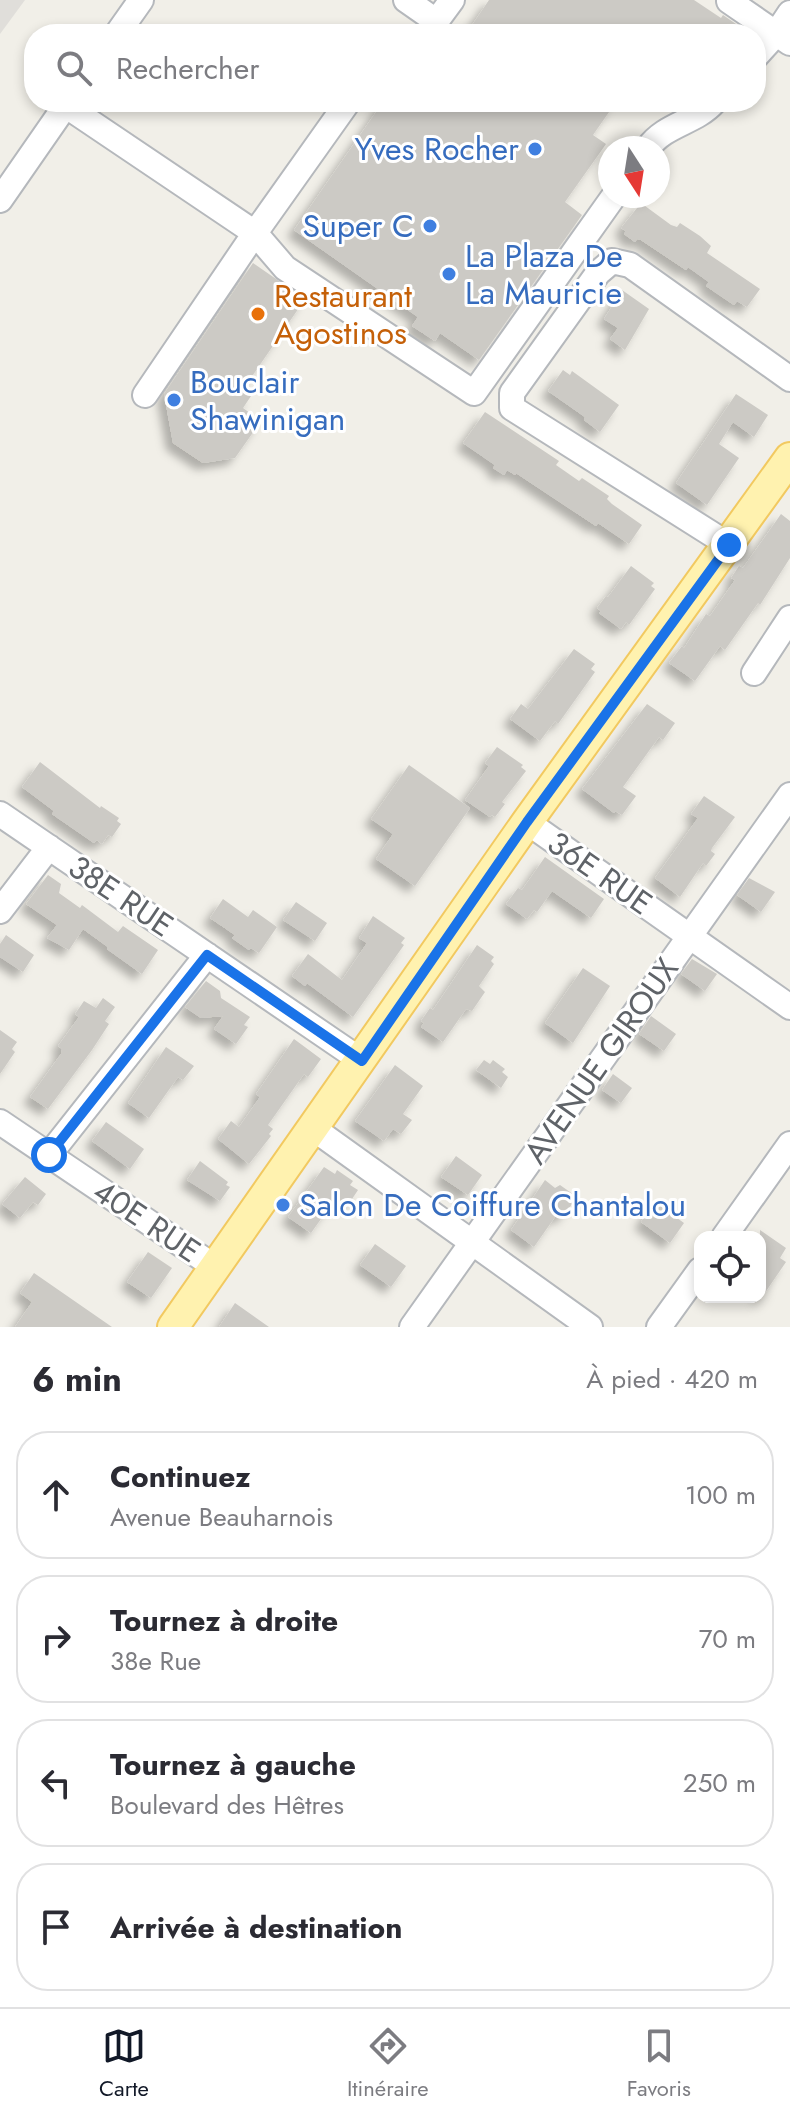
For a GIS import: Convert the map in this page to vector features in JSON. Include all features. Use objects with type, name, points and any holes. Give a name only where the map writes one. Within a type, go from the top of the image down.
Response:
[{"type":"main road","points":[[173,1327],[527,822],[790,458]]},
{"type":"street","points":[[124,24],[141,0]]},
{"type":"street","points":[[406,0],[428,24]]},
{"type":"street","points":[[435,24],[452,0]]},
{"type":"street","points":[[729,1],[763,24]]},
{"type":"street","points":[[766,49],[783,38],[790,13]]},
{"type":"street","points":[[766,26],[783,38]]},
{"type":"street","points":[[0,200],[60,112]]},
{"type":"street","points":[[78,112],[255,233],[285,268],[474,393],[605,208]]},
{"type":"street","points":[[145,395],[341,112]]},
{"type":"street","points":[[657,136],[703,112]]},
{"type":"street","points":[[729,545],[512,408],[512,393],[598,273],[612,261],[630,265],[790,379]]},
{"type":"street","points":[[754,673],[790,618]]},
{"type":"street","name":"AVENUE GIROUX","points":[[412,1327],[787,805]]},
{"type":"street","name":"38E RUE","points":[[0,814],[362,1061]]},
{"type":"street","name":"36E RUE","points":[[527,822],[790,1007]]},
{"type":"street","points":[[0,911],[49,847]]},
{"type":"street","points":[[49,1155],[207,955]]},
{"type":"street","name":"40E RUE","points":[[0,1122],[215,1267]]},
{"type":"street","points":[[314,1129],[590,1327]]},
{"type":"street","points":[[728,1231],[790,1144]]},
{"type":"street","points":[[659,1327],[694,1278]]},
{"type":"shaded area","points":[[0,0],[25,0],[0,34]]},
{"type":"building","points":[[489,0],[694,0],[736,24],[473,24]]},
{"type":"building","name":"La Plaza De La Mauricie","points":[[376,112],[609,112],[593,135],[598,138],[598,155],[565,202],[582,215],[479,360],[440,333],[435,341],[412,326],[418,317],[294,230]]},
{"type":"building","points":[[637,208],[648,208],[671,225],[677,227],[680,223],[700,236],[711,246],[707,253],[760,289],[747,307],[737,301],[734,305],[706,286],[709,282],[688,267],[686,270],[641,240],[635,242],[621,228]]},
{"type":"building","points":[[253,263],[305,299],[242,391],[251,396],[243,408],[261,421],[235,458],[203,463],[173,443],[164,394]]},
{"type":"building","points":[[622,290],[649,309],[625,350],[610,339],[618,328],[604,319]]},
{"type":"building","points":[[563,370],[570,375],[572,371],[619,405],[600,432],[584,420],[585,417],[548,391]]},
{"type":"building","points":[[736,394],[768,415],[754,437],[733,422],[719,444],[739,458],[707,505],[676,483]]},
{"type":"building","points":[[485,412],[559,461],[556,465],[579,481],[582,478],[609,496],[607,499],[612,504],[642,525],[629,544],[516,473],[507,470],[504,475],[463,443]]},
{"type":"building","points":[[781,514],[790,521],[790,558],[760,605],[758,603],[725,650],[720,646],[695,681],[669,663],[682,646],[684,648],[706,614],[710,616],[735,580],[731,578],[739,566],[743,568]]},
{"type":"building","points":[[631,566],[654,583],[651,586],[655,589],[629,625],[626,622],[621,629],[599,613],[601,611],[597,608]]},
{"type":"building","points":[[574,649],[595,664],[591,669],[595,672],[558,724],[555,721],[540,741],[510,719],[521,704],[528,709]]},
{"type":"building","points":[[647,704],[675,723],[663,740],[659,737],[623,787],[636,796],[622,815],[614,813],[582,789]]},
{"type":"building","points":[[497,747],[523,765],[521,767],[526,771],[502,802],[505,804],[495,817],[490,817],[465,800],[489,766],[485,763]]},
{"type":"building","points":[[40,762],[100,808],[119,818],[117,821],[121,824],[112,837],[108,835],[102,844],[97,840],[94,843],[52,814],[54,811],[22,787]]},
{"type":"building","points":[[409,765],[470,808],[415,886],[376,859],[393,834],[371,819]]},
{"type":"building","points":[[704,796],[735,817],[712,848],[715,854],[706,866],[703,863],[680,897],[655,878],[698,818],[691,814]]},
{"type":"building","points":[[545,857],[604,899],[591,918],[552,891],[537,912],[534,910],[527,919],[506,904],[518,888],[522,890]]},
{"type":"building","points":[[48,875],[61,884],[59,893],[80,908],[82,905],[118,932],[123,926],[158,950],[142,974],[83,929],[69,950],[47,938],[57,925],[26,904]]},
{"type":"building","points":[[749,878],[775,892],[761,912],[737,895]]},
{"type":"building","points":[[223,899],[248,917],[253,910],[277,927],[259,953],[232,938],[235,935],[210,918]]},
{"type":"building","points":[[296,902],[327,923],[315,941],[283,920]]},
{"type":"building","points":[[373,916],[405,938],[401,943],[404,945],[353,1017],[307,983],[305,986],[292,976],[308,954],[342,980],[367,943],[359,938]]},
{"type":"building","points":[[6,935],[34,955],[23,972],[0,957],[0,944]]},
{"type":"building","points":[[477,945],[494,957],[491,961],[494,964],[479,986],[485,992],[472,1011],[466,1009],[443,1042],[421,1027],[424,1023],[421,1021],[430,1008],[433,1010]]},
{"type":"building","points":[[692,959],[717,974],[705,991],[681,974]]},
{"type":"building","points":[[583,968],[610,986],[573,1043],[545,1023]]},
{"type":"building","points":[[206,981],[220,991],[221,998],[250,1017],[244,1025],[248,1027],[236,1044],[214,1029],[223,1016],[201,1018],[185,1007]]},
{"type":"building","points":[[103,998],[115,1007],[105,1021],[109,1024],[48,1109],[30,1097],[61,1054],[62,1049],[58,1046],[79,1017],[75,1014],[84,1001],[96,1008]]},
{"type":"building","points":[[651,1016],[676,1034],[664,1051],[639,1034]]},
{"type":"building","points":[[0,1030],[17,1042],[12,1049],[15,1052],[0,1074]]},
{"type":"building","points":[[294,1039],[321,1059],[308,1077],[304,1074],[268,1125],[273,1129],[269,1134],[271,1136],[249,1164],[218,1139],[231,1121],[239,1127],[260,1097],[256,1094]]},
{"type":"building","points":[[166,1047],[194,1066],[183,1080],[178,1077],[149,1118],[128,1103]]},
{"type":"building","points":[[484,1060],[490,1064],[493,1060],[505,1069],[502,1072],[508,1077],[501,1088],[476,1070]]},
{"type":"building","points":[[395,1065],[423,1086],[403,1114],[412,1120],[401,1134],[393,1129],[384,1141],[355,1121]]},
{"type":"building","points":[[613,1074],[632,1088],[621,1103],[602,1090]]},
{"type":"building","points":[[106,1122],[144,1149],[130,1169],[92,1141]]},
{"type":"building","points":[[456,1156],[482,1175],[468,1195],[441,1177]]},
{"type":"building","points":[[200,1161],[228,1182],[226,1185],[230,1187],[220,1201],[187,1180]]},
{"type":"building","points":[[324,1167],[335,1174],[337,1170],[353,1181],[350,1185],[358,1190],[348,1205],[342,1201],[338,1206],[333,1202],[311,1233],[288,1217]]},
{"type":"building","points":[[25,1177],[46,1194],[38,1205],[33,1202],[20,1218],[2,1204]]},
{"type":"building","points":[[545,1180],[555,1188],[560,1185],[577,1197],[562,1218],[557,1214],[534,1247],[511,1230]]},
{"type":"building","points":[[655,1202],[684,1223],[670,1243],[641,1222]]},
{"type":"building","points":[[766,1234],[786,1248],[780,1258],[786,1262],[766,1291]]},
{"type":"building","points":[[375,1244],[406,1266],[391,1287],[360,1265]]},
{"type":"building","points":[[148,1252],[172,1268],[151,1298],[127,1282]]},
{"type":"building","points":[[34,1273],[112,1327],[15,1327],[32,1302],[20,1293]]},
{"type":"building","points":[[235,1303],[269,1327],[219,1327]]},
{"type":"place","name":"Yves Rocher","points":[[535,149]]},
{"type":"place","name":"Super C","points":[[430,226]]},
{"type":"place","name":"La Plaza De La Mauricie","points":[[449,274]]},
{"type":"place","name":"Restaurant Agostinos","points":[[258,314]]},
{"type":"place","name":"Bouclair Shawinigan","points":[[174,400]]},
{"type":"place","name":"Salon De Coiffure Chantalou","points":[[283,1205]]},
{"type":"route","points":[[49,1155],[207,955],[362,1061],[527,822],[729,545]]}]
